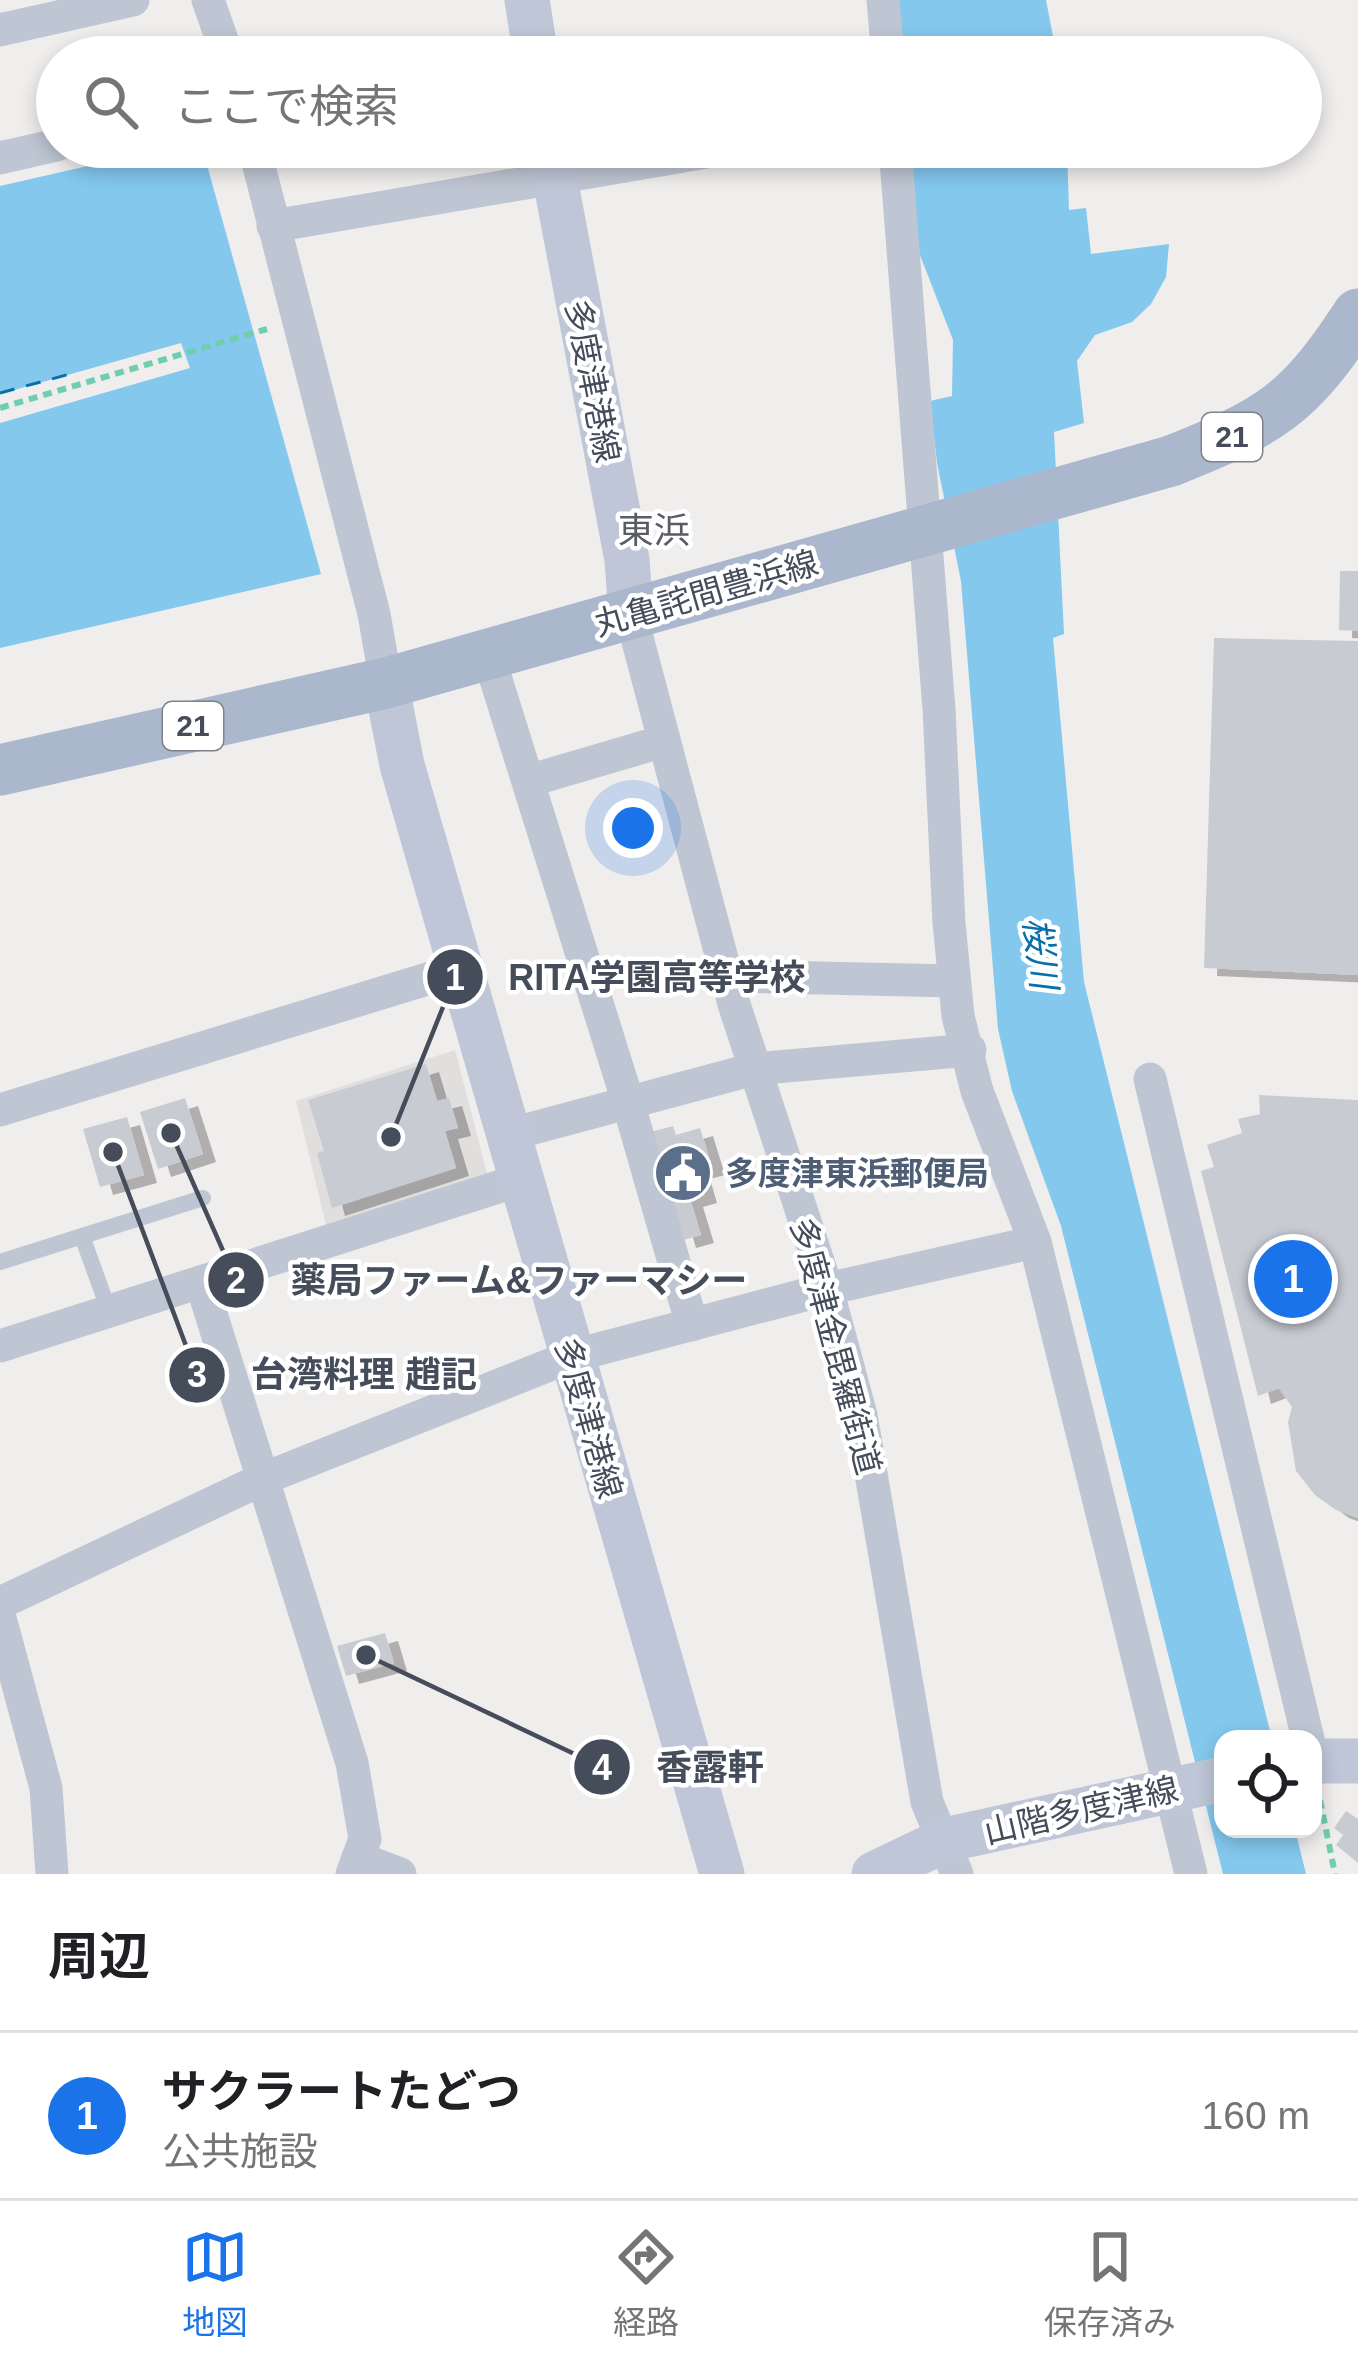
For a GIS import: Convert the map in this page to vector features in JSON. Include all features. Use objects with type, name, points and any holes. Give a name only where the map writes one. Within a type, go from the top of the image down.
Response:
[{"type":"main road","points":[[527,0],[533,36]]},
{"type":"main road","name":"多度津港線","points":[[553,168],[627,560],[631,616]]},
{"type":"main road","name":"丸亀詫間豊浜線","points":[[0,770],[386,683],[1171,461],[1248,430],[1292,399],[1320,371],[1358,314]]},
{"type":"main road","name":"多度津港線","points":[[386,683],[402,765],[722,1874]]},
{"type":"main road","points":[[1322,1760],[1358,1761]]},
{"type":"main road","name":"山階多度津線","points":[[874,1874],[951,1857],[1167,1790],[1214,1781]]},
{"type":"street","points":[[0,30],[133,0]]},
{"type":"street","points":[[208,0],[221,36]]},
{"type":"street","points":[[883,0],[886,36]]},
{"type":"street","points":[[0,158],[36,150]]},
{"type":"street","points":[[259,168],[374,614],[386,683]]},
{"type":"street","points":[[273,226],[534,168]]},
{"type":"street","points":[[897,168],[958,1016],[977,1091],[1035,1242],[1190,1874]]},
{"type":"street","name":"多度津金毘羅街道","points":[[631,616],[727,976],[827,1289],[860,1415],[927,1802],[951,1857]]},
{"type":"street","points":[[488,654],[628,1102],[692,1325]]},
{"type":"street","points":[[528,782],[664,741]]},
{"type":"street","points":[[0,1110],[463,968]]},
{"type":"street","points":[[727,976],[954,981]]},
{"type":"street","points":[[507,1135],[754,1069],[970,1050]]},
{"type":"street","points":[[1150,1079],[1306,1730]]},
{"type":"street","points":[[0,1346],[520,1180]]},
{"type":"street","points":[[0,1603],[265,1478],[572,1357],[827,1289],[1035,1242]]},
{"type":"street","points":[[201,1282],[352,1762],[365,1839],[355,1866],[400,1874]]},
{"type":"street","points":[[0,1618],[46,1788],[52,1874]]},
{"type":"lane","points":[[0,1262],[203,1198]]},
{"type":"lane","points":[[82,1236],[109,1312]]},
{"type":"path","points":[[0,408],[267,329]]},
{"type":"path","points":[[1322,1807],[1335,1874]]},
{"type":"shaded area","points":[[455,1050],[487,1173],[326,1225],[296,1101]]},
{"type":"water","points":[[897,0],[1046,0],[1053,36],[900,36]]},
{"type":"water","points":[[79,168],[208,168],[321,574],[0,648],[0,186]]},
{"type":"water","name":"桜川","points":[[911,168],[1068,168],[1069,210],[1086,208],[1091,254],[1169,244],[1166,277],[1151,304],[1132,322],[1095,335],[1077,361],[1084,423],[1054,432],[1064,634],[1053,638],[1084,982],[1270,1730],[1214,1730],[1214,1838],[1061,1226],[1012,1091],[998,1029],[961,581],[937,463],[930,401],[952,396],[953,340],[918,250]]},
{"type":"water","points":[[1214,1838],[1297,1838],[1306,1874],[1223,1874]]},
{"type":"pier","points":[[181,343],[190,368],[0,423],[0,394]]},
{"type":"building","points":[[1340,571],[1358,571],[1358,631],[1339,630]]},
{"type":"building","points":[[1214,638],[1358,641],[1358,975],[1204,968]]},
{"type":"building","points":[[426,1064],[437,1101],[449,1098],[458,1128],[445,1131],[456,1168],[332,1208],[317,1153],[324,1151],[308,1100]]},
{"type":"building","points":[[1259,1095],[1358,1100],[1358,1518],[1315,1495],[1296,1471],[1288,1422],[1292,1407],[1279,1388],[1258,1396],[1201,1171],[1214,1167],[1207,1145],[1242,1133],[1238,1119],[1260,1114]]},
{"type":"building","points":[[185,1098],[203,1154],[158,1169],[140,1112]]},
{"type":"building","points":[[127,1117],[144,1175],[100,1187],[83,1129]]},
{"type":"building","points":[[673,1126],[676,1135],[700,1128],[712,1167],[697,1171],[704,1195],[690,1199],[701,1235],[683,1240],[651,1132]]},
{"type":"building","points":[[385,1633],[394,1663],[346,1676],[337,1646]]},
{"type":"building","points":[[1346,1811],[1358,1819],[1358,1863],[1336,1845],[1343,1835],[1334,1828]]},
{"type":"ferry route","points":[[0,393],[70,374]]},
{"type":"place","name":"薬局ファーム&ファーマシー","points":[[171,1133]]},
{"type":"place","name":"RITA学園高等学校","points":[[391,1137]]},
{"type":"place","name":"台湾料理 趙記","points":[[113,1152]]},
{"type":"place","name":"多度津東浜郵便局","points":[[683,1173]]},
{"type":"place","name":"サクラートたどつ","points":[[1293,1279]]},
{"type":"place","name":"香露軒","points":[[366,1655]]},
{"type":"district","name":"東浜","points":[[654,530]]}]
